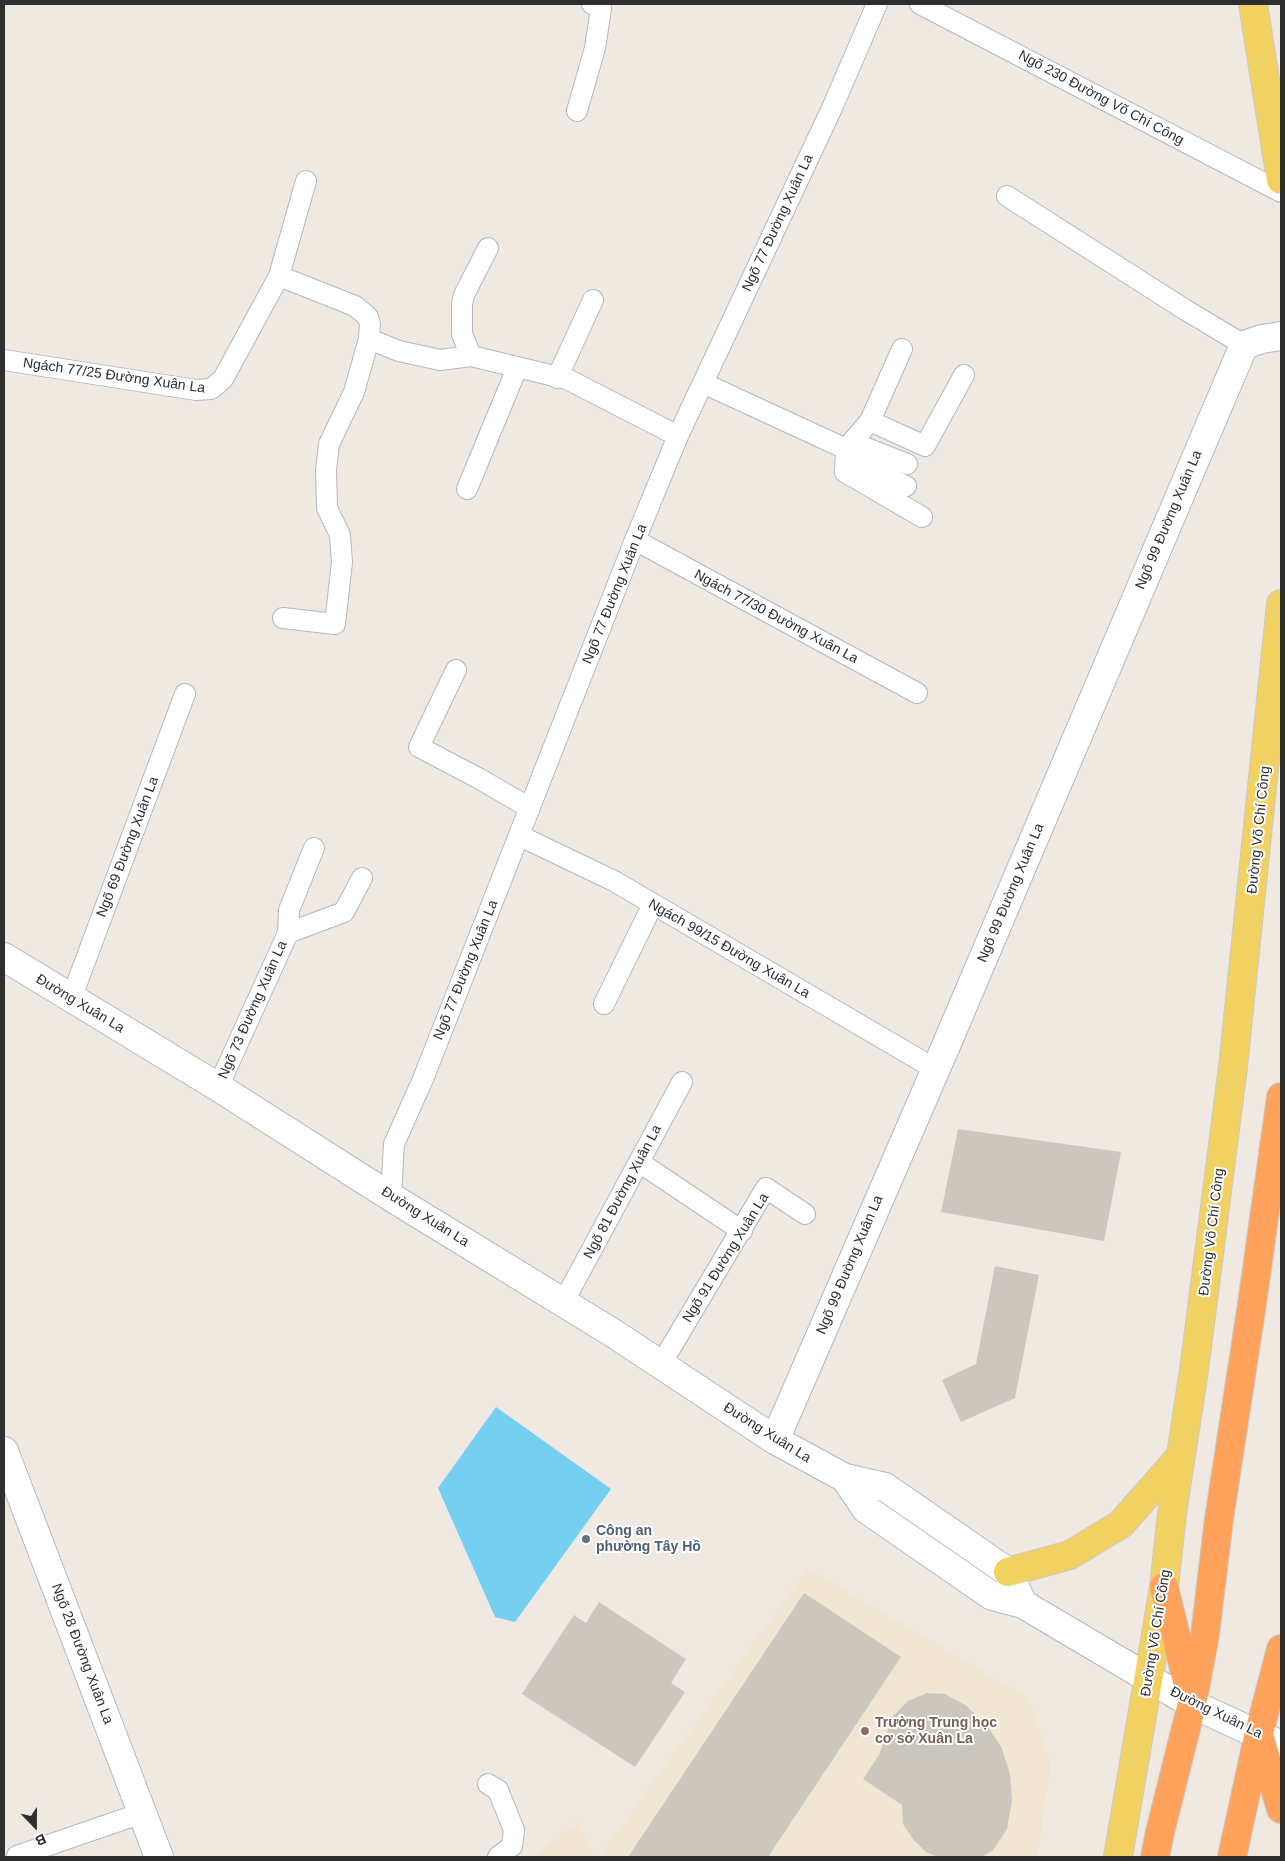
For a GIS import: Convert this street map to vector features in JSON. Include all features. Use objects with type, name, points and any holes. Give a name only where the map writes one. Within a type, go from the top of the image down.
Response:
[{"type":"highway","points":[[1153,1855],[1192,1704],[1210,1595],[1219,1518],[1281,1097]]},
{"type":"highway","points":[[1164,1587],[1192,1704]]},
{"type":"highway","points":[[1232,1857],[1270,1739],[1281,1649]]},
{"type":"highway","points":[[1270,1739],[1281,1809]]},
{"type":"main road","points":[[1253,4],[1281,180]]},
{"type":"main road","name":"Đường Võ Chí Công","points":[[1118,1857],[1164,1587],[1172,1514],[1194,1370],[1233,1067],[1281,604]]},
{"type":"main road","points":[[1008,1572],[1070,1555],[1121,1524],[1180,1457]]},
{"type":"street","points":[[1244,345],[1262,339],[1281,336]]},
{"type":"street","name":"Ngõ 99 Đường Xuân La","points":[[775,1440],[1244,345]]},
{"type":"street","name":"Đường Xuân La","points":[[4,957],[563,1302],[775,1440],[845,1478],[885,1487],[1008,1572]]},
{"type":"street","name":"Ngõ 28 Đường Xuân La","points":[[4,1451],[160,1857]]},
{"type":"street","name":"Đường Xuân La","points":[[845,1478],[866,1509],[992,1596],[1022,1604],[1192,1704],[1270,1739]]},
{"type":"street","points":[[1008,1572],[1022,1604]]},
{"type":"lane","name":"Ngõ 77 Đường Xuân La","points":[[391,1197],[394,1144],[423,1078],[520,836],[635,540],[678,436],[832,108],[877,4]]},
{"type":"lane","name":"Ngõ 230 Đường Võ Chí Công","points":[[920,4],[1281,192]]},
{"type":"lane","points":[[577,110],[596,48],[599,5]]},
{"type":"lane","name":"Ngách 77/25 Đường Xuân La","points":[[4,360],[196,390],[211,389],[223,379],[279,276],[306,181]]},
{"type":"lane","points":[[1007,196],[1244,345]]},
{"type":"lane","points":[[471,356],[462,334],[462,304],[464,295],[488,248]]},
{"type":"lane","points":[[279,276],[355,306],[370,320],[369,339],[354,392],[329,444],[326,470],[327,508],[340,535],[342,562],[335,624],[283,618]]},
{"type":"lane","points":[[557,378],[593,300]]},
{"type":"lane","points":[[369,339],[399,352],[440,360],[471,356],[567,380],[678,436]]},
{"type":"lane","points":[[902,349],[870,421],[846,449],[845,472],[922,517]]},
{"type":"lane","points":[[467,489],[517,368]]},
{"type":"lane","points":[[870,421],[925,446],[964,374]]},
{"type":"lane","points":[[703,384],[846,449],[858,463],[906,486]]},
{"type":"lane","points":[[846,449],[864,447],[907,464]]},
{"type":"lane","name":"Ngách 77/30 Đường Xuân La","points":[[635,540],[917,693]]},
{"type":"lane","points":[[456,670],[419,747],[530,808]]},
{"type":"lane","name":"Ngõ 69 Đường Xuân La","points":[[71,999],[185,694]]},
{"type":"lane","name":"Ngách 99/15 Đường Xuân La","points":[[520,836],[614,881],[935,1069]]},
{"type":"lane","name":"Ngõ 73 Đường Xuân La","points":[[218,1088],[288,933],[288,910],[314,848]]},
{"type":"lane","points":[[288,933],[344,912],[362,878]]},
{"type":"lane","points":[[604,1004],[653,904]]},
{"type":"lane","name":"Ngõ 81 Đường Xuân La","points":[[563,1302],[682,1082]]},
{"type":"lane","points":[[638,1162],[742,1231]]},
{"type":"lane","name":"Ngõ 91 Đường Xuân La","points":[[660,1364],[742,1231],[766,1188],[805,1214]]},
{"type":"lane","points":[[488,1784],[498,1790],[514,1830],[512,1846],[498,1857]]},
{"type":"lane","points":[[18,1857],[142,1812]]},
{"type":"shaded area","name":"Trường Trung học cơ sở Xuân La","points":[[808,1568],[1029,1699],[1051,1762],[1037,1857],[599,1857]]},
{"type":"shaded area","points":[[578,1821],[594,1857],[534,1857]]},
{"type":"water","points":[[496,1407],[611,1489],[515,1622],[495,1617],[438,1488]]},
{"type":"building","points":[[958,1129],[1121,1152],[1104,1241],[941,1212]]},
{"type":"building","points":[[995,1266],[1039,1275],[1015,1398],[961,1422],[942,1380],[976,1364]]},
{"type":"building","points":[[804,1593],[901,1657],[768,1857],[628,1857]]},
{"type":"building","points":[[599,1602],[686,1659],[671,1683],[685,1692],[635,1767],[522,1694],[574,1615],[586,1623]]},
{"type":"building","points":[[927,1693],[945,1694],[965,1705],[985,1723],[1001,1746],[1010,1774],[1012,1800],[1007,1829],[993,1850],[982,1857],[938,1857],[926,1852],[913,1839],[903,1824],[902,1805],[863,1779],[879,1755],[893,1716],[908,1701]]},
{"type":"place","name":"Công an phường Tây Hồ","points":[[586,1539]]},
{"type":"place","name":"Trường Trung học cơ sở Xuân La","points":[[865,1731]]}]
